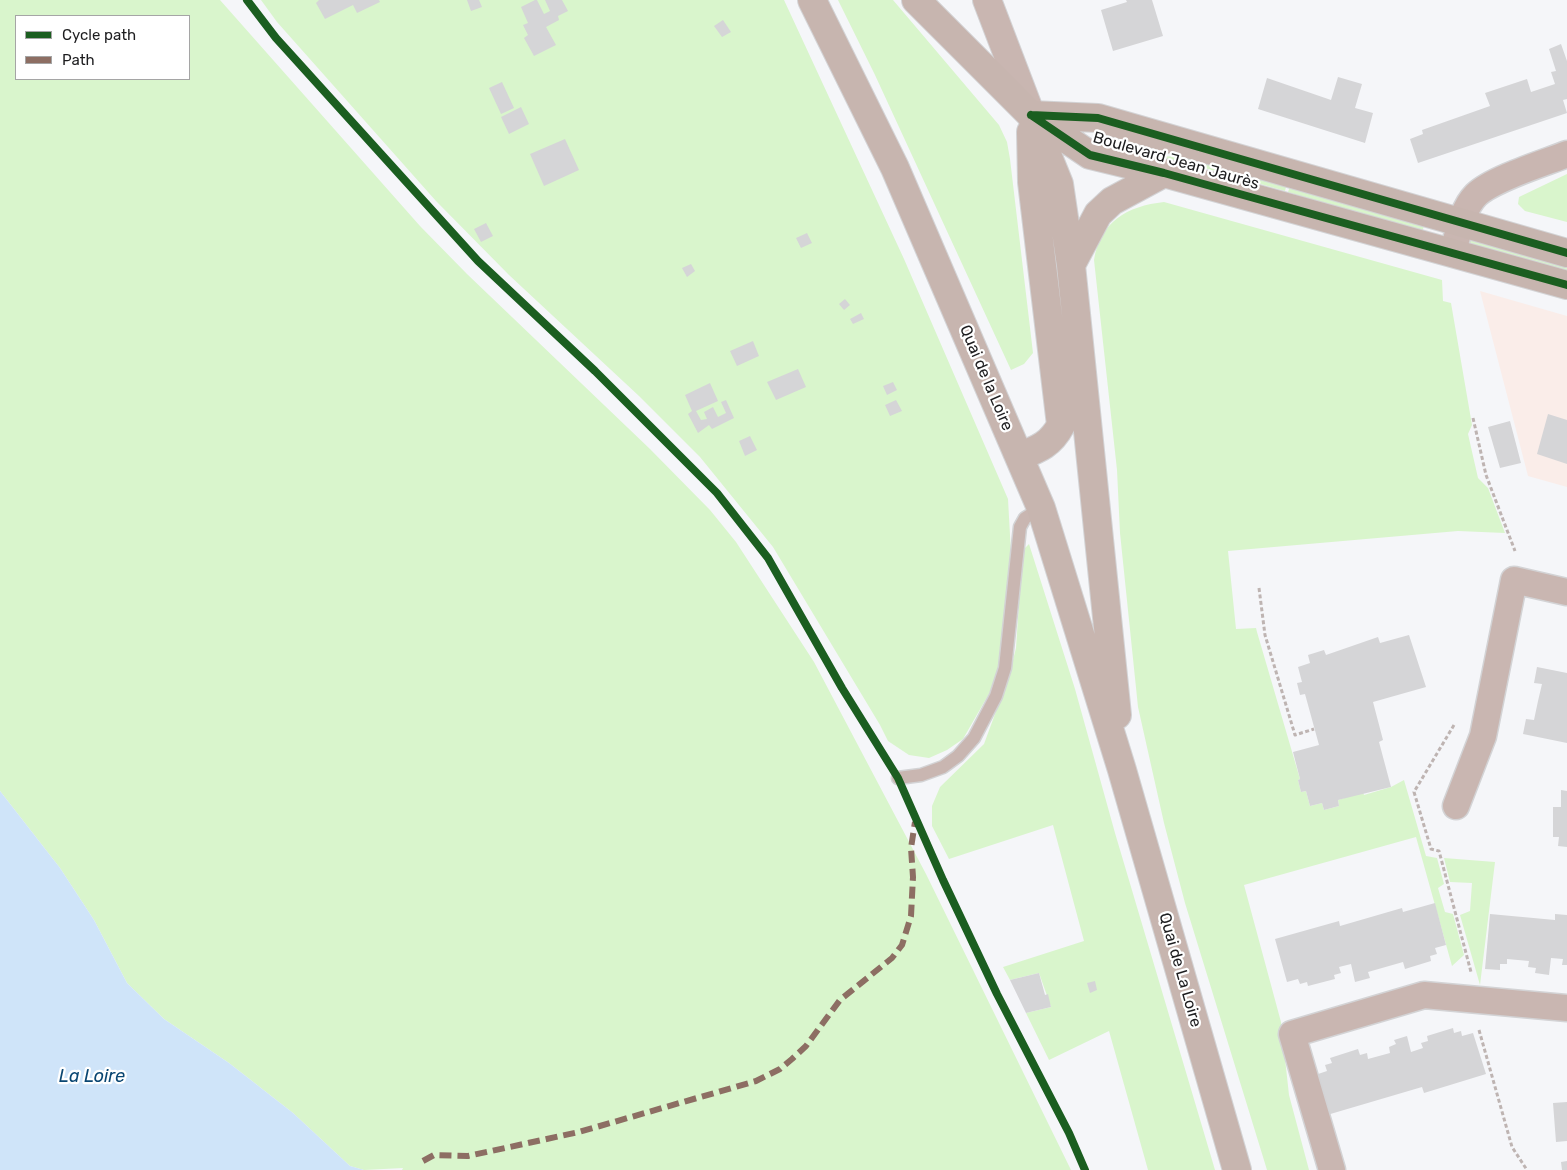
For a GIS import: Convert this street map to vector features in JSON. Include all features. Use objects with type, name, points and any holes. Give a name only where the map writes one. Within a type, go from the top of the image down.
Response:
[{"type":"main road","name":"Quai de la Loire","points":[[812,0],[895,168],[1041,508],[1122,770]]},
{"type":"main road","name":"Boulevard Jean Jaurès","points":[[916,0],[1031,115],[1090,155],[1164,173],[1567,285]]},
{"type":"main road","points":[[1020,456],[1043,447],[1054,438],[1061,426],[1032,182],[1031,115]]},
{"type":"main road","points":[[1031,115],[1059,184],[1071,265],[1107,605],[1122,770]]},
{"type":"main road","name":"Boulevard Jean Jaurès","points":[[1031,115],[1098,118],[1567,253]]},
{"type":"main road","points":[[1071,265],[1098,214],[1112,201],[1164,173]]},
{"type":"main road","name":"Quai de La Loire","points":[[1122,770],[1237,1170]]},
{"type":"street","points":[[987,0],[1031,115]]},
{"type":"street","points":[[1453,252],[1461,222],[1475,196],[1493,184],[1567,154]]},
{"type":"street","points":[[1456,806],[1483,736],[1514,580],[1567,592]]},
{"type":"street","points":[[1332,1170],[1292,1034],[1424,995],[1567,1008]]},
{"type":"lane","points":[[898,778],[921,775],[943,767],[958,756],[974,738],[996,696],[1005,668],[1020,527],[1025,518],[1041,508]]},
{"type":"path","points":[[1474,418],[1486,475],[1529,584]]},
{"type":"path","points":[[1259,588],[1265,634],[1295,735],[1314,729]]},
{"type":"path","points":[[1486,722],[1456,721],[1414,792],[1430,849],[1439,851],[1470,963],[1476,1019],[1512,1147],[1527,1170]]},
{"type":"shaded area","points":[[1480,291],[1567,316],[1567,487],[1528,476]]},
{"type":"green space","points":[[0,0],[220,0],[420,226],[467,274],[650,449],[710,510],[736,542],[814,662],[926,874],[1071,1170],[402,1170],[403,1168],[364,1170],[350,1166],[293,1113],[229,1063],[164,1019],[127,983],[94,920],[60,868],[0,791]]},
{"type":"green space","points":[[261,0],[784,0],[904,259],[1008,499],[1011,553],[1004,650],[990,692],[963,739],[947,750],[929,758],[909,755],[888,741],[773,547],[700,457],[639,396],[509,275],[436,201],[277,22]]},
{"type":"green space","points":[[838,0],[893,0],[999,125],[1007,142],[1010,159],[1033,353],[1024,364],[1011,370],[875,75]]},
{"type":"green space","points":[[1098,141],[1148,157],[1184,156],[1287,183],[1285,191],[1201,167],[1096,148]]},
{"type":"green space","points":[[1567,174],[1567,222],[1525,211],[1518,204],[1519,197]]},
{"type":"green space","points":[[1291,183],[1425,223],[1422,232],[1288,192]]},
{"type":"green space","points":[[1164,202],[1442,280],[1443,301],[1451,303],[1472,425],[1468,434],[1478,478],[1488,488],[1505,533],[1458,531],[1228,551],[1236,629],[1256,628],[1300,779],[1298,780],[1301,792],[1306,791],[1310,806],[1322,803],[1324,810],[1339,806],[1338,800],[1363,792],[1364,795],[1391,787],[1404,780],[1426,856],[1437,858],[1444,884],[1438,888],[1445,912],[1453,914],[1464,955],[1452,966],[1416,837],[1244,885],[1281,1022],[1289,1095],[1309,1170],[1267,1170],[1185,903],[1164,823],[1138,707],[1120,533],[1117,470],[1094,260],[1102,235],[1117,218],[1138,207]]},
{"type":"green space","points":[[1468,236],[1567,265],[1567,274],[1466,244]]},
{"type":"green space","points":[[1029,544],[1075,689],[1115,833],[1215,1170],[1148,1170],[1109,1031],[1049,1060],[1026,1013],[1051,1007],[1039,973],[1010,980],[1003,967],[1084,941],[1053,825],[949,859],[932,826],[932,806],[940,787],[984,744],[1009,676],[1016,648],[1022,558],[1025,548]]},
{"type":"green space","points":[[1444,858],[1495,862],[1480,985],[1460,915],[1470,911],[1472,883],[1450,882]]},
{"type":"water","name":"La Loire","points":[[0,791],[60,868],[94,920],[127,983],[164,1019],[229,1063],[293,1113],[350,1166],[364,1170],[0,1170]]},
{"type":"building","points":[[319,0],[379,0],[380,2],[357,13],[353,5],[325,19],[316,3]]},
{"type":"building","points":[[467,0],[479,0],[482,7],[471,11]]},
{"type":"building","points":[[537,0],[544,14],[550,11],[545,0],[562,0],[568,11],[558,16],[559,20],[546,27],[556,45],[534,56],[524,38],[528,35],[523,25],[528,23],[521,7]]},
{"type":"building","points":[[1126,0],[1152,0],[1163,36],[1113,51],[1101,10],[1127,2]]},
{"type":"building","points":[[723,20],[731,32],[722,37],[714,26]]},
{"type":"building","points":[[1561,44],[1567,61],[1567,99],[1563,100],[1567,113],[1418,163],[1410,139],[1423,134],[1422,130],[1490,106],[1485,93],[1527,79],[1531,92],[1555,84],[1551,72],[1556,71],[1549,49]]},
{"type":"building","points":[[1338,77],[1362,84],[1355,108],[1373,113],[1365,143],[1258,109],[1267,78],[1331,100]]},
{"type":"building","points":[[502,82],[514,108],[501,114],[489,88]]},
{"type":"building","points":[[521,107],[529,124],[509,134],[501,117]]},
{"type":"building","points":[[565,139],[579,170],[544,186],[530,154]]},
{"type":"building","points":[[486,223],[493,236],[481,242],[474,229]]},
{"type":"building","points":[[807,233],[812,243],[801,248],[796,238]]},
{"type":"building","points":[[691,264],[695,271],[687,277],[682,268]]},
{"type":"building","points":[[845,299],[850,305],[844,310],[839,304]]},
{"type":"building","points":[[861,313],[864,319],[853,324],[850,319]]},
{"type":"building","points":[[753,341],[759,356],[737,366],[730,351]]},
{"type":"building","points":[[798,369],[806,387],[776,400],[767,382]]},
{"type":"building","points":[[893,382],[897,390],[887,395],[883,386]]},
{"type":"building","points":[[710,383],[718,401],[696,411],[701,420],[707,419],[704,412],[713,407],[718,417],[726,413],[721,402],[726,400],[734,418],[712,429],[709,425],[698,433],[688,414],[692,411],[685,395]]},
{"type":"building","points":[[896,400],[902,411],[890,416],[885,405]]},
{"type":"building","points":[[1548,414],[1567,420],[1567,464],[1537,454]]},
{"type":"building","points":[[1510,421],[1521,463],[1500,468],[1488,427]]},
{"type":"building","points":[[750,436],[757,450],[745,456],[739,441]]},
{"type":"building","points":[[1409,635],[1426,687],[1373,702],[1383,740],[1379,742],[1391,787],[1338,800],[1339,806],[1324,810],[1322,803],[1310,806],[1306,791],[1301,792],[1298,780],[1300,779],[1293,752],[1319,745],[1305,694],[1300,695],[1297,683],[1302,682],[1298,667],[1310,663],[1308,655],[1324,650],[1326,655],[1378,637],[1380,643]]},
{"type":"building","points":[[1537,667],[1567,673],[1567,743],[1523,734],[1526,719],[1534,720],[1542,684],[1534,683]]},
{"type":"building","points":[[1561,790],[1567,791],[1567,847],[1558,846],[1559,837],[1553,837],[1553,807],[1561,807]]},
{"type":"building","points":[[1435,903],[1446,945],[1435,948],[1437,954],[1430,956],[1431,961],[1405,969],[1403,962],[1368,972],[1370,978],[1355,982],[1351,964],[1339,967],[1341,973],[1334,975],[1335,979],[1308,986],[1307,982],[1300,984],[1298,979],[1287,982],[1275,939],[1339,921],[1340,926],[1402,908],[1403,912]]},
{"type":"building","points":[[1490,914],[1555,920],[1555,914],[1567,915],[1567,965],[1562,965],[1563,959],[1551,958],[1549,975],[1535,973],[1536,968],[1528,967],[1529,961],[1507,959],[1507,964],[1500,964],[1500,970],[1485,969]]},
{"type":"building","points":[[1039,973],[1045,995],[1048,994],[1051,1007],[1026,1013],[1010,980]]},
{"type":"building","points":[[1095,981],[1097,990],[1090,993],[1087,983]]},
{"type":"building","points":[[1453,1028],[1454,1033],[1461,1031],[1462,1036],[1473,1033],[1486,1074],[1424,1093],[1422,1087],[1327,1115],[1315,1075],[1327,1071],[1325,1065],[1332,1063],[1330,1058],[1358,1049],[1360,1055],[1367,1053],[1368,1059],[1390,1053],[1389,1047],[1396,1044],[1394,1040],[1407,1036],[1411,1052],[1423,1048],[1421,1043],[1428,1041],[1427,1036]]},
{"type":"building","points":[[1567,1102],[1567,1141],[1556,1142],[1553,1103]]},
{"type":"building","points":[[1567,1161],[1567,1170],[1562,1170],[1561,1162]]},
{"type":"marked path","points":[[423,1161],[434,1155],[468,1156],[579,1132],[756,1081],[780,1069],[806,1046],[840,1000],[892,958],[902,945],[911,916],[913,877],[911,848],[915,822]]},
{"type":"cycle path","points":[[247,0],[276,38],[478,261],[595,371],[717,493],[768,558],[842,688],[898,778],[943,880],[997,994],[1069,1133],[1085,1170]]},
{"type":"cycle path","points":[[1031,115],[1090,155],[1164,173],[1567,285]]},
{"type":"cycle path","points":[[1031,115],[1098,118],[1567,253]]}]
